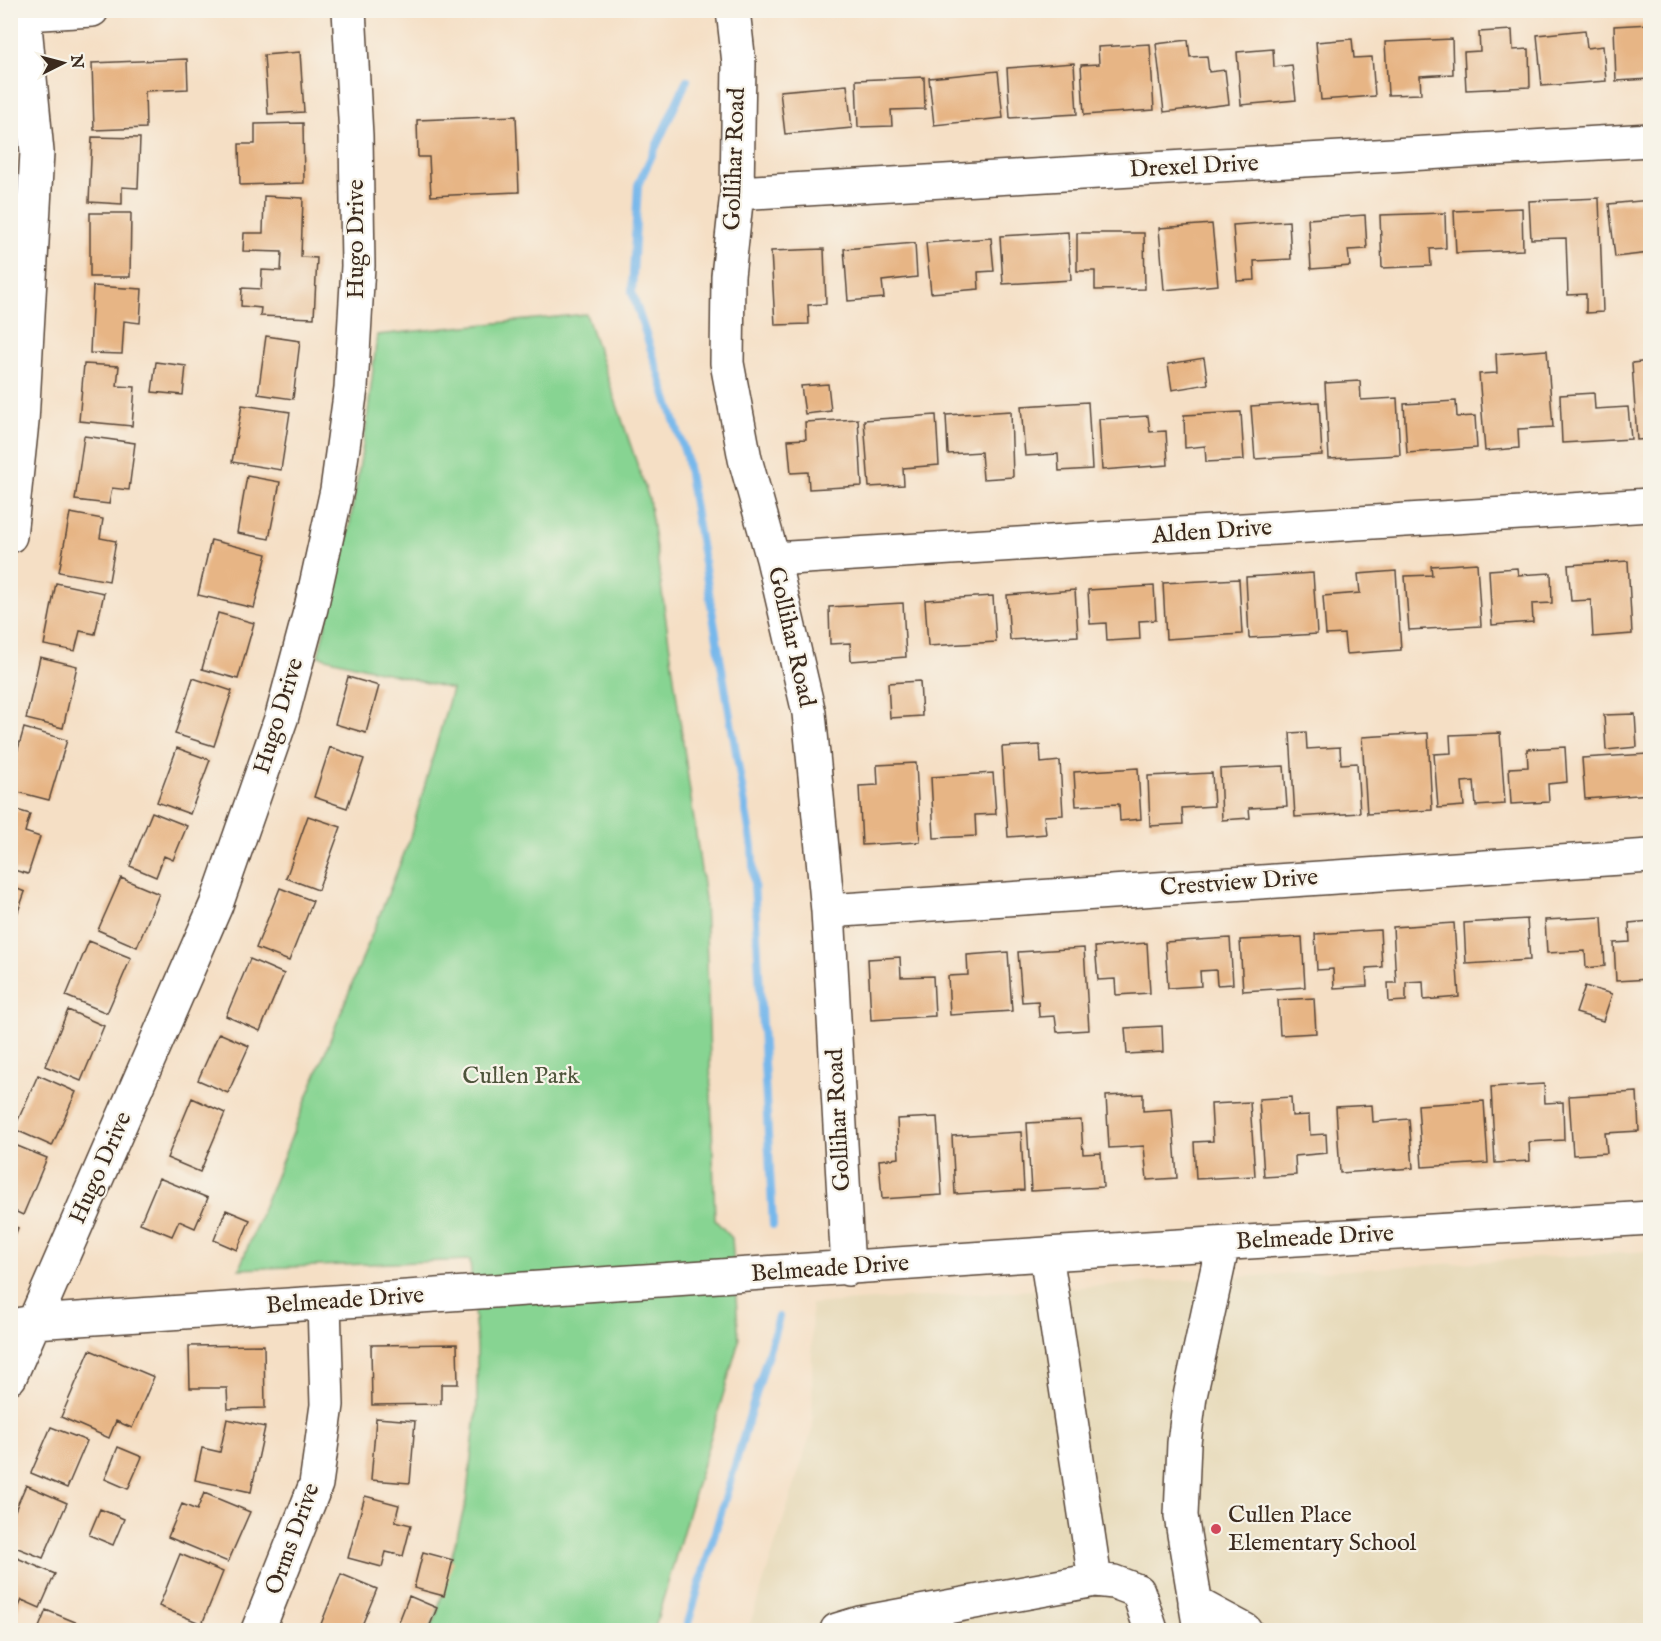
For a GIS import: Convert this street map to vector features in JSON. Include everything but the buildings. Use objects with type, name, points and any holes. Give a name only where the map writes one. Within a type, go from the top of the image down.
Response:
[{"type":"street","points":[[10,536],[22,422],[37,153],[17,15],[92,10]]},
{"type":"street","name":"Hugo Drive","points":[[10,1377],[22,1324],[216,905],[282,716],[310,608],[337,490],[351,388],[358,266],[356,136],[349,10]]},
{"type":"street","name":"Gollihar Road","points":[[733,10],[739,63],[737,194],[728,276],[727,363],[745,459],[773,559],[809,713],[828,911],[848,1269]]},
{"type":"street","name":"Drexel Drive","points":[[737,194],[1650,140]]},
{"type":"street","name":"Alden Drive","points":[[773,559],[1650,505]]},
{"type":"street","name":"Crestview Drive","points":[[828,911],[1650,856]]},
{"type":"street","name":"Belmeade Drive","points":[[22,1324],[1046,1254],[1650,1218]]},
{"type":"street","points":[[1223,1244],[1190,1396],[1184,1443],[1181,1516],[1197,1617],[1245,1630]]},
{"type":"street","points":[[1046,1254],[1095,1580]]},
{"type":"street","name":"Orms Drive","points":[[258,1630],[316,1484],[327,1405],[324,1303]]},
{"type":"street","points":[[837,1630],[860,1623],[1095,1580],[1114,1582],[1138,1591],[1152,1630]]},
{"type":"shaded area","name":"Cullen Place Elementary School","points":[[1650,1251],[1650,1630],[748,1630],[813,1427],[811,1304]]},
{"type":"green space","name":"Cullen Park","points":[[586,314],[649,499],[705,899],[715,1220],[732,1238],[739,1341],[654,1630],[430,1630],[436,1617],[466,1501],[477,1407],[477,1347],[470,1260],[239,1269],[409,841],[452,689],[318,656],[349,529],[367,421],[377,335]]},
{"type":"waterway","points":[[687,80],[638,185],[632,292],[686,456],[752,847],[773,1225]]},
{"type":"waterway","points":[[686,1630],[779,1317]]},
{"type":"place","name":"Cullen Place Elementary School","points":[[1216,1529]]}]
